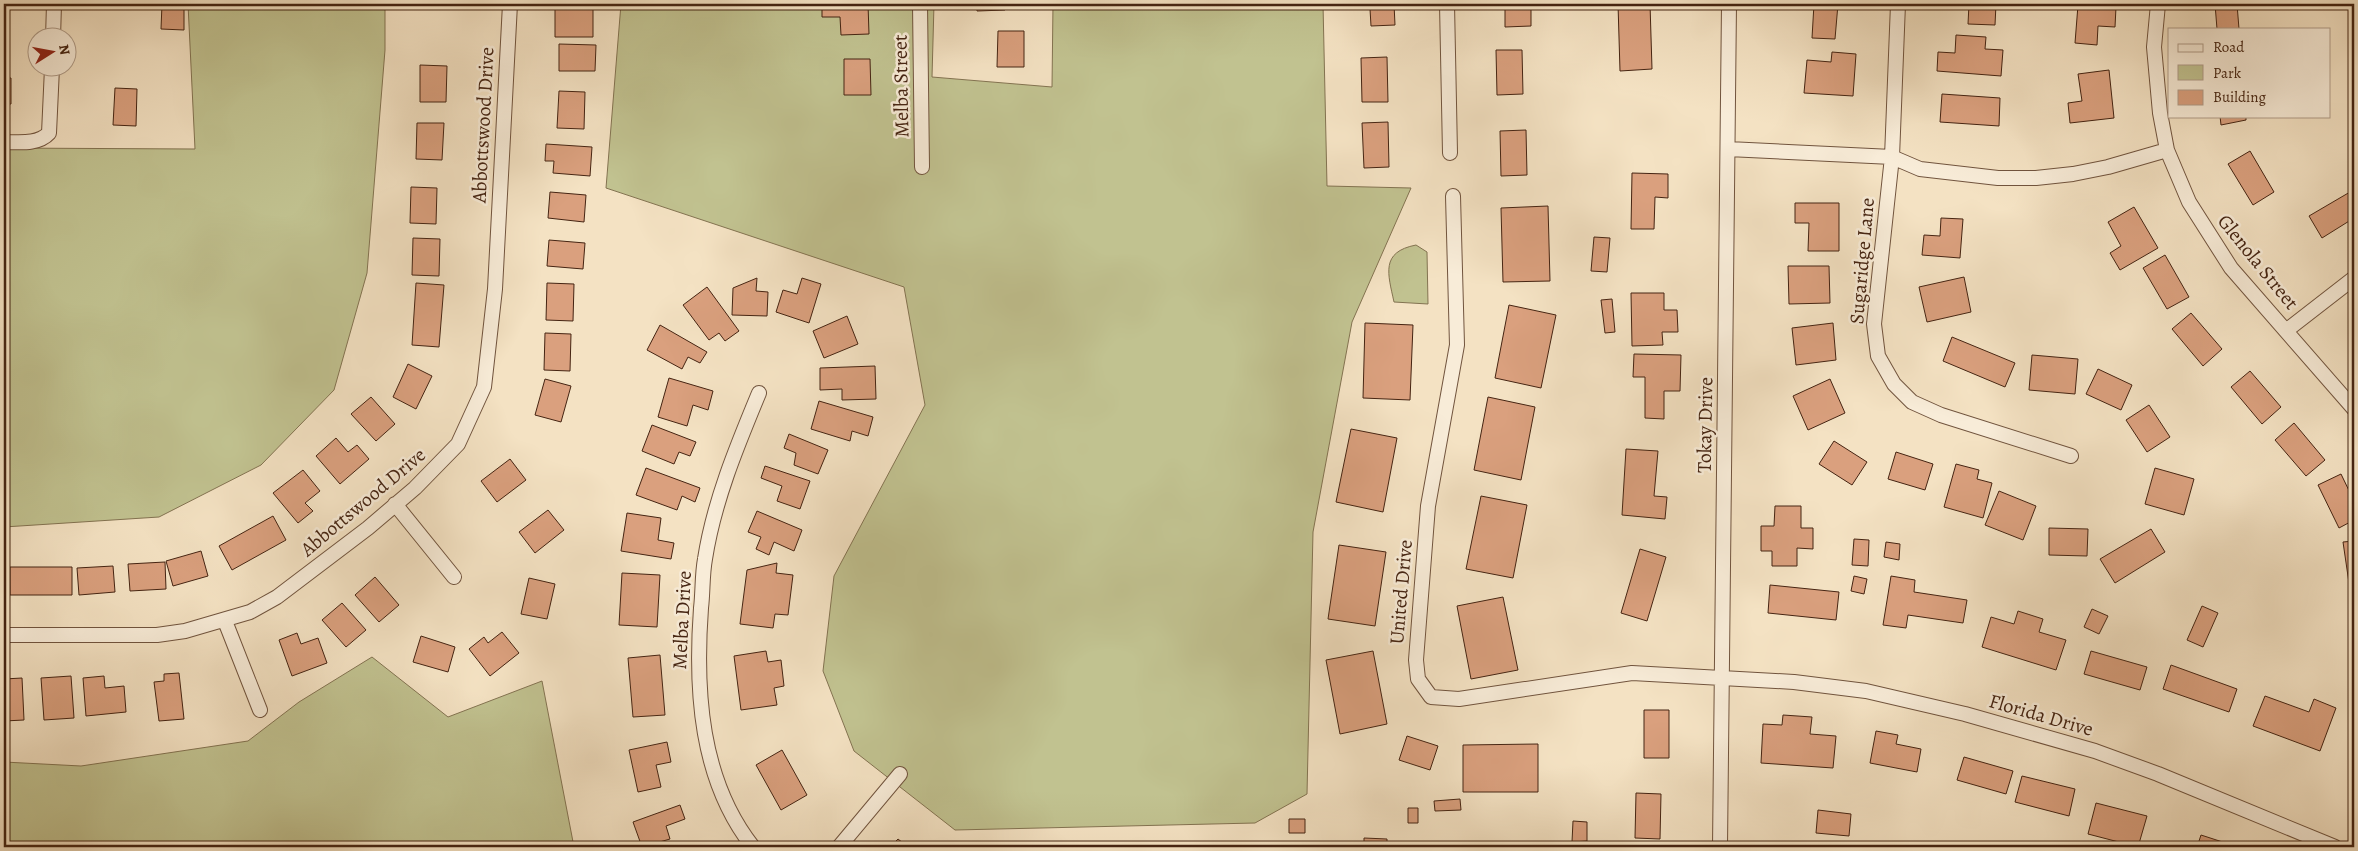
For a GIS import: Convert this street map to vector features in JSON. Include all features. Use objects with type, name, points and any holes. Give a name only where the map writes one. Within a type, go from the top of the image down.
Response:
[{"type":"street","points":[[53,28],[54,4]]},
{"type":"street","name":"Abbottswood Drive","points":[[4,635],[157,635],[185,631],[225,621],[263,606],[368,528],[416,488],[458,444],[484,387],[495,289],[510,4]]},
{"type":"street","name":"Melba Street","points":[[920,4],[922,167]]},
{"type":"street","points":[[1447,4],[1450,153]]},
{"type":"street","name":"Tokay Drive","points":[[1720,847],[1729,4]]},
{"type":"street","name":"Sugaridge Lane","points":[[1898,4],[1892,157],[1874,324],[1878,356],[1894,384],[1912,402],[1941,415],[2071,456]]},
{"type":"street","name":"Glenola Street","points":[[2158,4],[2154,48],[2156,84],[2167,150],[2189,202],[2231,268],[2354,409]]},
{"type":"street","points":[[4,142],[25,142],[40,139],[49,133],[52,78]]},
{"type":"street","points":[[1728,149],[1892,157],[1920,170],[1998,178],[2036,178],[2090,171],[2167,150]]},
{"type":"street","name":"United Drive","points":[[1453,196],[1457,345],[1428,506],[1416,660],[1418,679],[1431,696],[1459,699],[1632,673],[1722,678]]},
{"type":"street","points":[[2287,330],[2354,278]]},
{"type":"street","name":"Melba Drive","points":[[753,847],[730,812],[715,776],[705,736],[698,672],[705,559],[720,494],[759,392]]},
{"type":"street","points":[[396,504],[454,577]]},
{"type":"street","points":[[225,621],[260,710]]},
{"type":"street","name":"Florida Drive","points":[[1722,678],[1794,682],[1866,691],[1965,714],[2121,760],[2335,847]]},
{"type":"street","points":[[839,847],[900,774]]},
{"type":"green space","points":[[188,4],[385,4],[385,50],[367,273],[334,390],[261,465],[159,517],[4,527],[4,148],[195,149]]},
{"type":"green space","points":[[621,4],[934,4],[932,77],[1052,87],[1053,4],[1323,4],[1327,186],[1411,188],[1352,322],[1313,532],[1307,794],[1255,823],[955,830],[854,751],[823,671],[834,576],[925,405],[904,287],[606,188]]},
{"type":"green space","points":[[1416,245],[1427,252],[1428,304],[1394,302],[1389,266],[1397,253],[1404,248]]},
{"type":"green space","points":[[372,657],[448,717],[542,681],[574,847],[4,847],[4,762],[81,766],[248,741],[299,702]]},
{"type":"building","points":[[162,4],[184,4],[184,30],[161,29]]},
{"type":"building","points":[[555,4],[579,4],[579,8],[593,8],[593,37],[555,37]]},
{"type":"building","points":[[822,4],[868,4],[869,34],[841,35],[840,17],[822,17]]},
{"type":"building","points":[[977,4],[1005,4],[1005,10],[977,11]]},
{"type":"building","points":[[1354,4],[1394,4],[1395,25],[1371,26],[1370,9],[1354,9]]},
{"type":"building","points":[[1505,4],[1531,4],[1531,26],[1505,27]]},
{"type":"building","points":[[1618,4],[1650,4],[1652,69],[1620,71]]},
{"type":"building","points":[[1814,4],[1838,4],[1835,39],[1812,38]]},
{"type":"building","points":[[1969,4],[1996,4],[1995,25],[1968,24]]},
{"type":"building","points":[[2215,4],[2237,4],[2239,28],[2217,28]]},
{"type":"building","points":[[2078,5],[2116,7],[2115,27],[2098,26],[2097,45],[2075,43]]},
{"type":"building","points":[[4,27],[6,27],[6,57],[4,57]]},
{"type":"building","points":[[998,31],[1024,31],[1024,67],[997,67]]},
{"type":"building","points":[[1956,35],[1986,37],[1985,49],[2003,50],[2001,76],[1937,71],[1938,52],[1955,53]]},
{"type":"building","points":[[559,44],[596,45],[595,71],[559,71]]},
{"type":"building","points":[[1496,50],[1522,50],[1523,94],[1497,95]]},
{"type":"building","points":[[1832,52],[1856,54],[1853,96],[1804,93],[1807,60],[1831,62]]},
{"type":"building","points":[[1387,57],[1388,102],[1362,102],[1361,58]]},
{"type":"building","points":[[844,59],[870,59],[871,95],[844,95]]},
{"type":"building","points":[[420,65],[447,66],[446,102],[420,102]]},
{"type":"building","points":[[2109,70],[2114,118],[2070,123],[2068,103],[2082,101],[2078,74]]},
{"type":"building","points":[[4,78],[11,78],[11,104],[4,104]]},
{"type":"building","points":[[115,88],[137,89],[136,126],[113,125]]},
{"type":"building","points":[[559,91],[585,92],[584,129],[557,128]]},
{"type":"building","points":[[1942,94],[2000,98],[1999,126],[1940,122]]},
{"type":"building","points":[[2220,118],[2246,118],[2246,120],[2221,125]]},
{"type":"building","points":[[1388,122],[1389,167],[1364,168],[1362,123]]},
{"type":"building","points":[[417,123],[444,123],[442,160],[416,159]]},
{"type":"building","points":[[1526,130],[1527,175],[1501,176],[1500,131]]},
{"type":"building","points":[[546,144],[592,147],[590,176],[553,173],[554,161],[545,161]]},
{"type":"building","points":[[2250,151],[2274,192],[2253,205],[2228,164]]},
{"type":"building","points":[[1632,173],[1668,174],[1668,198],[1655,197],[1654,229],[1631,229]]},
{"type":"building","points":[[411,187],[437,188],[436,224],[410,223]]},
{"type":"building","points":[[550,192],[586,195],[584,222],[548,218]]},
{"type":"building","points":[[2350,192],[2354,198],[2354,218],[2322,238],[2309,216]]},
{"type":"building","points":[[1795,203],[1839,203],[1839,251],[1808,251],[1809,223],[1795,223]]},
{"type":"building","points":[[1548,206],[1550,281],[1503,282],[1501,208]]},
{"type":"building","points":[[2134,207],[2158,248],[2120,270],[2110,253],[2121,246],[2108,222]]},
{"type":"building","points":[[1941,218],[1963,219],[1960,258],[1922,255],[1924,235],[1940,236]]},
{"type":"building","points":[[1594,237],[1610,238],[1607,272],[1591,271]]},
{"type":"building","points":[[413,238],[440,239],[439,276],[412,275]]},
{"type":"building","points":[[549,240],[585,243],[583,269],[547,266]]},
{"type":"building","points":[[2165,255],[2189,297],[2167,309],[2143,268]]},
{"type":"building","points":[[1788,266],[1829,266],[1830,303],[1789,304]]},
{"type":"building","points":[[1964,277],[1971,312],[1927,322],[1919,287]]},
{"type":"building","points":[[757,278],[756,291],[768,292],[767,316],[732,315],[733,288]]},
{"type":"building","points":[[802,278],[821,284],[809,323],[776,312],[783,290],[797,294]]},
{"type":"building","points":[[416,283],[444,285],[439,347],[412,345]]},
{"type":"building","points":[[547,283],[574,284],[573,321],[546,320]]},
{"type":"building","points":[[707,287],[739,331],[725,341],[719,333],[709,340],[683,305]]},
{"type":"building","points":[[1631,293],[1664,293],[1664,310],[1677,310],[1678,332],[1662,332],[1663,345],[1632,346]]},
{"type":"building","points":[[1612,299],[1615,332],[1605,333],[1601,300]]},
{"type":"building","points":[[1509,305],[1556,315],[1541,388],[1495,378]]},
{"type":"building","points":[[2191,313],[2222,349],[2203,366],[2172,329]]},
{"type":"building","points":[[847,316],[858,344],[824,358],[813,331]]},
{"type":"building","points":[[1365,323],[1413,325],[1410,400],[1363,398]]},
{"type":"building","points":[[1833,323],[1836,360],[1796,365],[1792,328]]},
{"type":"building","points":[[660,325],[707,352],[700,363],[688,357],[682,369],[647,350]]},
{"type":"building","points":[[545,333],[571,334],[570,371],[544,370]]},
{"type":"building","points":[[1952,337],[2015,363],[2005,387],[1943,361]]},
{"type":"building","points":[[1634,354],[1681,355],[1680,391],[1664,391],[1664,419],[1645,418],[1645,377],[1633,377]]},
{"type":"building","points":[[2032,355],[2078,359],[2075,394],[2029,390]]},
{"type":"building","points":[[408,364],[432,376],[416,409],[393,397]]},
{"type":"building","points":[[875,366],[876,399],[842,400],[842,389],[820,390],[820,368]]},
{"type":"building","points":[[2098,369],[2132,385],[2121,410],[2086,394]]},
{"type":"building","points":[[2250,371],[2281,407],[2262,424],[2231,387]]},
{"type":"building","points":[[669,378],[713,391],[708,410],[693,405],[687,426],[658,417]]},
{"type":"building","points":[[545,379],[571,386],[561,422],[535,415]]},
{"type":"building","points":[[1830,379],[1845,413],[1808,430],[1793,396]]},
{"type":"building","points":[[371,397],[395,424],[376,441],[351,414]]},
{"type":"building","points":[[1488,397],[1535,407],[1521,480],[1474,470]]},
{"type":"building","points":[[819,401],[873,417],[868,436],[852,431],[850,441],[811,429]]},
{"type":"building","points":[[2149,405],[2170,437],[2147,452],[2126,420]]},
{"type":"building","points":[[2294,423],[2325,460],[2306,476],[2275,440]]},
{"type":"building","points":[[652,425],[696,442],[690,456],[679,452],[674,464],[642,451]]},
{"type":"building","points":[[1351,429],[1397,438],[1383,512],[1336,502]]},
{"type":"building","points":[[789,434],[828,450],[818,474],[794,465],[796,453],[784,448]]},
{"type":"building","points":[[336,438],[348,452],[357,445],[369,459],[340,484],[316,456]]},
{"type":"building","points":[[1834,441],[1867,462],[1852,485],[1819,464]]},
{"type":"building","points":[[1626,449],[1658,451],[1654,496],[1667,497],[1665,519],[1622,515]]},
{"type":"building","points":[[1896,452],[1933,464],[1925,490],[1888,479]]},
{"type":"building","points":[[510,459],[526,480],[497,502],[481,481]]},
{"type":"building","points":[[1956,464],[1979,470],[1977,479],[1992,483],[1983,518],[1944,507]]},
{"type":"building","points":[[765,466],[810,481],[800,509],[777,501],[782,486],[761,478]]},
{"type":"building","points":[[646,468],[700,488],[695,502],[682,496],[677,510],[636,495]]},
{"type":"building","points":[[2155,468],[2194,479],[2184,515],[2145,504]]},
{"type":"building","points":[[303,470],[320,491],[305,503],[313,511],[298,523],[273,493]]},
{"type":"building","points":[[2341,474],[2354,501],[2354,520],[2339,528],[2318,485]]},
{"type":"building","points":[[1999,491],[2036,506],[2023,540],[1985,525]]},
{"type":"building","points":[[1481,496],[1527,505],[1513,578],[1466,569]]},
{"type":"building","points":[[1775,506],[1801,506],[1801,528],[1813,528],[1813,549],[1797,548],[1797,566],[1772,566],[1772,551],[1761,551],[1761,526],[1774,526]]},
{"type":"building","points":[[548,510],[564,530],[535,553],[519,532]]},
{"type":"building","points":[[757,511],[802,530],[794,551],[774,542],[769,555],[756,549],[761,537],[748,532]]},
{"type":"building","points":[[627,513],[661,518],[658,540],[674,543],[671,559],[621,551]]},
{"type":"building","points":[[273,516],[286,540],[232,570],[219,546]]},
{"type":"building","points":[[2049,528],[2088,529],[2087,556],[2049,555]]},
{"type":"building","points":[[2151,529],[2165,552],[2115,583],[2100,559]]},
{"type":"building","points":[[1854,539],[1869,540],[1868,566],[1852,565]]},
{"type":"building","points":[[2354,541],[2354,589],[2350,590],[2343,542]]},
{"type":"building","points":[[1886,542],[1900,544],[1899,560],[1884,557]]},
{"type":"building","points":[[1339,545],[1386,552],[1375,626],[1328,619]]},
{"type":"building","points":[[1640,549],[1666,557],[1647,621],[1621,613]]},
{"type":"building","points":[[201,551],[208,576],[173,586],[166,561]]},
{"type":"building","points":[[165,562],[166,589],[130,591],[128,564]]},
{"type":"building","points":[[777,563],[776,573],[793,575],[788,615],[775,614],[773,628],[740,624],[747,570]]},
{"type":"building","points":[[113,566],[115,592],[79,595],[77,568]]},
{"type":"building","points":[[10,567],[72,567],[72,595],[10,595]]},
{"type":"building","points":[[622,573],[660,575],[657,627],[619,625]]},
{"type":"building","points":[[1854,576],[1867,579],[1864,594],[1851,591]]},
{"type":"building","points":[[1891,576],[1915,580],[1914,592],[1967,600],[1963,623],[1908,615],[1906,628],[1883,625]]},
{"type":"building","points":[[375,577],[399,605],[379,622],[355,595]]},
{"type":"building","points":[[529,578],[555,584],[547,619],[521,614]]},
{"type":"building","points":[[1770,585],[1839,592],[1836,620],[1768,613]]},
{"type":"building","points":[[1503,597],[1518,670],[1471,679],[1457,606]]},
{"type":"building","points":[[342,603],[366,630],[346,647],[322,620]]},
{"type":"building","points":[[2202,606],[2218,613],[2203,647],[2187,640]]},
{"type":"building","points":[[2092,609],[2108,616],[2099,634],[2084,627]]},
{"type":"building","points":[[2018,611],[2043,619],[2039,632],[2066,640],[2056,670],[1982,647],[1991,617],[2014,624]]},
{"type":"building","points":[[502,632],[519,653],[490,676],[469,649],[484,637],[488,643]]},
{"type":"building","points":[[297,633],[301,644],[318,638],[327,663],[292,676],[279,640]]},
{"type":"building","points":[[421,636],[455,647],[448,672],[413,662]]},
{"type":"building","points":[[766,651],[768,662],[781,660],[784,686],[774,688],[777,705],[741,710],[734,656]]},
{"type":"building","points":[[1373,651],[1387,724],[1340,734],[1326,660]]},
{"type":"building","points":[[2091,651],[2147,667],[2140,690],[2084,674]]},
{"type":"building","points":[[660,655],[665,715],[633,717],[628,658]]},
{"type":"building","points":[[2171,665],[2237,689],[2229,712],[2163,689]]},
{"type":"building","points":[[179,673],[184,719],[159,721],[154,682],[164,681],[164,674]]},
{"type":"building","points":[[71,676],[74,718],[44,720],[41,678]]},
{"type":"building","points":[[104,676],[105,688],[124,686],[126,712],[86,716],[83,678]]},
{"type":"building","points":[[22,678],[24,720],[4,721],[4,679]]},
{"type":"building","points":[[2265,696],[2309,712],[2314,699],[2336,708],[2320,751],[2253,726]]},
{"type":"building","points":[[1644,710],[1669,710],[1669,758],[1644,758]]},
{"type":"building","points":[[1783,715],[1812,717],[1810,734],[1836,736],[1833,768],[1761,763],[1763,724],[1782,725]]},
{"type":"building","points":[[1876,731],[1898,735],[1896,744],[1921,749],[1917,772],[1870,763]]},
{"type":"building","points":[[1407,736],[1438,746],[1430,770],[1399,760]]},
{"type":"building","points":[[667,742],[671,762],[656,765],[661,787],[638,792],[629,750]]},
{"type":"building","points":[[1538,744],[1538,792],[1463,792],[1463,745]]},
{"type":"building","points":[[782,750],[807,795],[781,810],[756,765]]},
{"type":"building","points":[[1964,757],[2013,771],[2006,794],[1957,780]]},
{"type":"building","points":[[2022,776],[2075,789],[2069,816],[2015,802]]},
{"type":"building","points":[[1636,793],[1661,794],[1660,839],[1635,838]]},
{"type":"building","points":[[1460,799],[1461,810],[1435,811],[1434,801]]},
{"type":"building","points":[[2096,803],[2147,816],[2138,847],[2088,834]]},
{"type":"building","points":[[680,805],[685,819],[666,826],[670,839],[642,847],[633,822]]},
{"type":"building","points":[[1408,808],[1418,808],[1418,823],[1408,823]]},
{"type":"building","points":[[1818,810],[1851,814],[1849,836],[1816,833]]},
{"type":"building","points":[[1289,819],[1305,819],[1305,833],[1289,833]]},
{"type":"building","points":[[1573,821],[1587,822],[1587,841],[1572,842]]},
{"type":"building","points":[[2201,835],[2238,847],[2197,847]]},
{"type":"building","points":[[1364,838],[1387,839],[1387,847],[1364,847]]},
{"type":"building","points":[[898,839],[908,847],[890,847]]},
{"type":"building","points":[[1510,844],[1538,845],[1538,847],[1510,847]]}]
